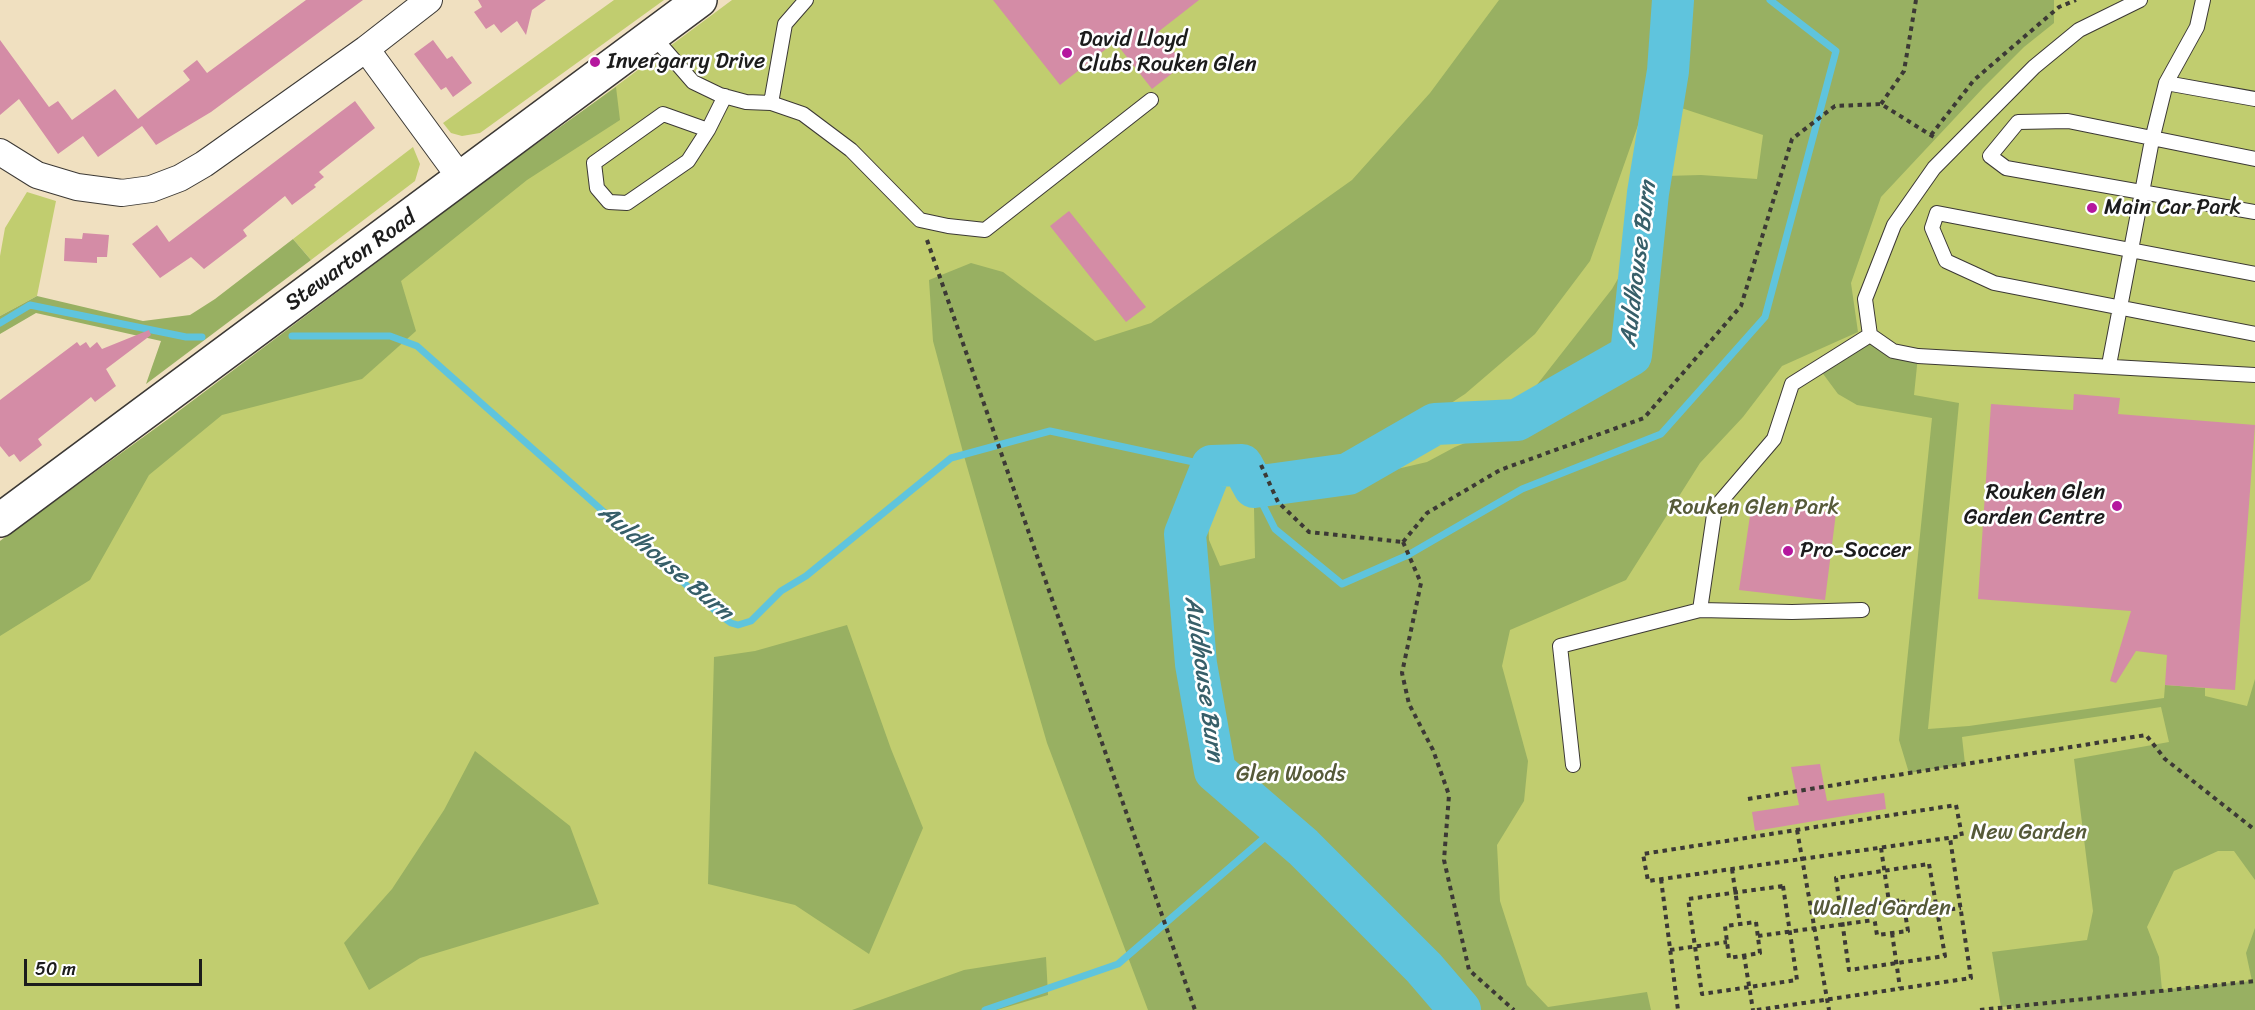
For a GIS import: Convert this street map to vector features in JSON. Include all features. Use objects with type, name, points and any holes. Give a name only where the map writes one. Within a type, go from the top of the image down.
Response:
[{"type":"main road","name":"Stewarton Road","points":[[0,520],[462,180],[700,0]]},
{"type":"street","points":[[0,152],[37,175],[77,187],[122,193],[151,189],[180,178],[204,164],[366,49],[429,0]]},
{"type":"street","points":[[366,49],[462,180]]},
{"type":"lane","points":[[771,103],[786,24],[806,0]]},
{"type":"lane","points":[[2140,0],[2079,30],[2034,67],[1934,168],[1894,225],[1865,299],[1870,335],[1893,351],[1918,357],[2109,365],[2255,375]]},
{"type":"lane","points":[[2109,365],[2152,140],[2166,83],[2197,27],[2203,0]]},
{"type":"lane","points":[[653,36],[693,82],[725,96],[746,102],[771,103],[803,114],[851,150],[920,220],[985,230],[1151,100]]},
{"type":"lane","points":[[2166,83],[2255,99]]},
{"type":"lane","points":[[708,130],[663,114],[594,163],[597,188],[609,202],[627,203],[688,161],[708,130],[725,96]]},
{"type":"lane","points":[[2255,159],[2152,140],[2068,121],[2018,122],[1990,156],[2006,168],[2255,212]]},
{"type":"lane","points":[[2255,274],[1938,213],[1932,228],[1946,261],[1994,283],[2255,334]]},
{"type":"lane","points":[[1700,610],[1715,508],[1774,439],[1792,384],[1870,335]]},
{"type":"lane","points":[[1573,765],[1560,646],[1700,610],[1792,612],[1862,609]]},
{"type":"path","points":[[1881,104],[1904,71],[1916,0]]},
{"type":"path","points":[[1931,135],[1974,80],[2060,7],[2076,0]]},
{"type":"path","points":[[1403,542],[1427,513],[1500,470],[1644,418],[1742,306],[1792,140],[1835,106],[1881,104],[1953,149]]},
{"type":"path","points":[[920,220],[1195,1010]]},
{"type":"path","points":[[1261,465],[1278,502],[1309,532],[1403,542]]},
{"type":"path","points":[[1403,542],[1421,583],[1402,673],[1409,704],[1433,750],[1449,795],[1444,860],[1469,970],[1514,1010]]},
{"type":"path","points":[[1748,799],[2146,735],[2164,759],[2255,830]]},
{"type":"path","points":[[1956,805],[1962,836],[1950,838],[1648,881],[1643,854],[1956,805]]},
{"type":"path","points":[[1797,830],[1829,1010]]},
{"type":"path","points":[[1744,955],[1755,1010],[1971,978],[1950,838]]},
{"type":"path","points":[[1881,848],[1889,902]]},
{"type":"path","points":[[1929,864],[1937,911],[1945,957],[1849,970],[1836,878],[1929,864]]},
{"type":"path","points":[[1732,869],[1740,924]]},
{"type":"path","points":[[1660,879],[1678,1010]]},
{"type":"path","points":[[1783,886],[1789,932],[1797,980],[1702,994],[1688,899],[1783,886]]},
{"type":"path","points":[[1904,900],[1908,931],[1877,935],[1872,904],[1889,902],[1904,900]]},
{"type":"path","points":[[1906,915],[1961,908]]},
{"type":"path","points":[[1758,936],[1874,920]]},
{"type":"path","points":[[1756,922],[1758,936],[1760,953],[1729,958],[1725,926],[1756,922]]},
{"type":"path","points":[[1892,933],[1900,988]]},
{"type":"path","points":[[1670,950],[1727,942]]},
{"type":"path","points":[[1980,1010],[2255,981]]},
{"type":"green space","points":[[614,0],[664,0],[480,133],[462,136],[451,133],[443,123]]},
{"type":"green space","points":[[732,0],[2255,0],[2255,1010],[0,1010],[0,541],[167,420]]},
{"type":"green space","name":"Glen Woods","points":[[1499,0],[2054,0],[2054,23],[2024,47],[1983,88],[1881,197],[1851,283],[1858,332],[1782,366],[1743,417],[1700,463],[1626,580],[1510,630],[1502,666],[1528,761],[1524,801],[1497,845],[1500,901],[1527,985],[1548,1007],[1647,992],[1651,1010],[1148,1010],[1047,743],[933,341],[929,280],[971,263],[1003,272],[1095,341],[1151,323],[1352,180],[1430,93]],"holes":[[[1648,97],[1763,135],[1757,179],[1701,175],[1665,176],[1652,220],[1612,289],[1503,428],[1455,447],[1427,462],[1397,469],[1393,441],[1465,394],[1535,334],[1590,261]],[[1222,478],[1254,508],[1255,558],[1220,566],[1209,540],[1207,494]]]},
{"type":"green space","points":[[616,87],[620,120],[527,180],[401,281],[416,331],[362,379],[222,415],[149,475],[90,580],[0,636],[0,541],[167,420],[501,169]]},
{"type":"green space","points":[[413,147],[420,164],[415,181],[311,260],[293,239]]},
{"type":"green space","points":[[27,192],[56,201],[37,296],[0,316],[0,256],[5,228]]},
{"type":"green space","points":[[293,239],[311,260],[146,384],[161,341],[36,313],[0,334],[0,316],[37,296],[143,321],[190,315],[215,299]]},
{"type":"green space","points":[[1870,335],[1918,356],[1914,395],[1959,403],[1928,729],[1969,726],[2164,698],[2165,685],[2205,688],[2205,696],[2247,706],[2255,679],[2255,880],[2234,851],[2218,851],[2174,871],[2147,927],[2159,957],[2162,990],[2252,981],[2246,953],[2255,928],[2255,1010],[2014,1010],[2013,1006],[2001,1007],[1992,952],[2087,940],[2093,911],[2074,759],[2169,742],[2161,707],[1962,737],[1965,764],[1909,773],[1899,740],[1932,418],[1857,405],[1838,394],[1818,367]]},
{"type":"green space","points":[[847,625],[891,749],[923,828],[869,954],[795,905],[708,884],[714,657],[755,651]]},
{"type":"green space","points":[[475,751],[570,826],[599,904],[420,958],[369,990],[344,943],[392,889],[444,810]]},
{"type":"green space","points":[[1046,957],[1048,995],[997,1010],[852,1010],[964,970]]},
{"type":"building","points":[[306,0],[363,0],[211,112],[156,145],[142,126],[98,157],[83,136],[58,154],[19,99],[0,115],[0,40],[49,107],[58,101],[72,120],[115,89],[138,119],[190,80],[183,71],[197,60],[207,73]]},
{"type":"building","points":[[478,0],[546,0],[532,10],[526,35],[517,21],[501,33],[494,24],[486,29],[474,12],[482,7]]},
{"type":"building","name":"David Lloyd Clubs Rouken Glen","points":[[993,0],[1199,0],[1158,32],[1184,64],[1152,89],[1115,42],[1060,85]]},
{"type":"building","points":[[433,40],[447,59],[452,56],[472,83],[453,97],[446,87],[441,90],[414,54]]},
{"type":"building","points":[[355,101],[375,128],[319,172],[324,177],[314,185],[316,187],[292,205],[285,196],[243,230],[247,236],[204,269],[191,257],[160,278],[132,244],[157,225],[169,242]]},
{"type":"building","points":[[1069,211],[1146,307],[1126,322],[1050,226]]},
{"type":"building","points":[[83,233],[109,235],[107,257],[97,257],[97,263],[64,261],[65,238],[82,239]]},
{"type":"building","points":[[149,330],[151,335],[106,369],[116,386],[95,402],[91,397],[38,439],[42,445],[20,462],[14,454],[9,457],[0,446],[0,400],[77,342],[80,346],[86,342],[90,348],[97,342],[102,349]]},
{"type":"building","name":"Rouken Glen Garden Centre","points":[[2074,394],[2120,398],[2118,414],[2255,425],[2235,690],[2165,685],[2167,655],[2136,651],[2116,683],[2110,681],[2131,611],[1978,599],[1991,404],[2073,410]]},
{"type":"building","name":"Pro-Soccer","points":[[1752,502],[1836,513],[1825,600],[1739,590]]},
{"type":"building","points":[[1820,764],[1827,801],[1884,793],[1886,809],[1755,831],[1752,812],[1799,805],[1791,767]]},
{"type":"waterway","name":"Auldhouse Burn","points":[[1460,1010],[1424,968],[1303,847],[1215,771],[1196,664],[1185,534],[1212,466],[1242,465],[1254,487],[1348,474],[1435,424],[1517,420],[1631,355],[1648,193],[1668,71],[1673,0]]},
{"type":"waterway","points":[[1254,487],[1275,529],[1342,584],[1408,555],[1522,489],[1661,434],[1765,317],[1836,51],[1770,0]]},
{"type":"waterway","name":"Auldhouse Burn","points":[[0,323],[30,305],[186,337],[202,337]]},
{"type":"waterway","name":"Auldhouse Burn","points":[[292,336],[390,336],[417,346],[720,615],[738,625],[751,621],[781,591],[806,576],[951,458],[1050,431],[1212,466]]},
{"type":"waterway","points":[[985,1010],[1118,964],[1278,826]]},
{"type":"place","name":"David Lloyd Clubs Rouken Glen","points":[[1067,53]]},
{"type":"place","name":"Invergarry Drive","points":[[595,62]]},
{"type":"place","name":"Main Car Park","points":[[2092,208]]},
{"type":"place","name":"Rouken Glen Garden Centre","points":[[2117,506]]},
{"type":"place","name":"Pro-Soccer","points":[[1788,551]]},
{"type":"park label","name":"Rouken Glen Park","points":[[1754,508]]},
{"type":"park label","name":"New Garden","points":[[2029,833]]},
{"type":"park label","name":"Walled Garden","points":[[1882,909]]}]
